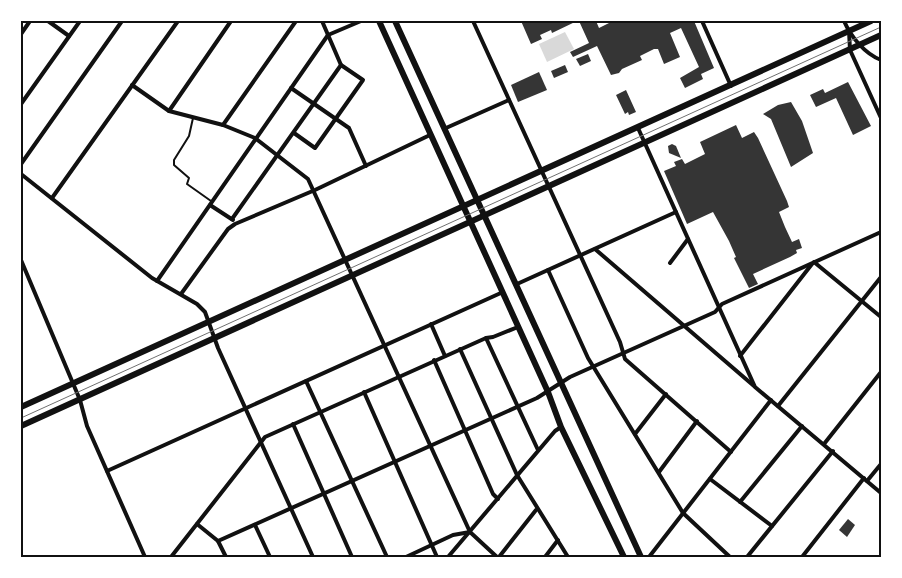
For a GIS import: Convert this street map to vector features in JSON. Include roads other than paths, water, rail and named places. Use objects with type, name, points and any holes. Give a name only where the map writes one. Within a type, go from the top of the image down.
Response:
[{"type":"main road","points":[[379,21],[548,392],[561,426],[624,557]]},
{"type":"main road","points":[[395,21],[446,128],[641,557]]},
{"type":"main road","points":[[21,407],[871,21]]},
{"type":"main road","points":[[21,426],[353,277],[881,35]]},
{"type":"street","points":[[21,34],[30,21]]},
{"type":"street","points":[[48,21],[69,36]]},
{"type":"street","points":[[21,104],[80,21]]},
{"type":"street","points":[[21,164],[122,21]]},
{"type":"street","points":[[52,198],[178,21]]},
{"type":"street","points":[[169,112],[231,21]]},
{"type":"street","points":[[223,125],[296,21]]},
{"type":"street","points":[[294,133],[314,148],[363,80],[341,65],[322,21]]},
{"type":"street","points":[[158,281],[328,35],[361,21]]},
{"type":"street","points":[[473,21],[620,342],[625,359],[731,452]]},
{"type":"street","points":[[702,21],[731,86]]},
{"type":"street","points":[[844,21],[849,31],[860,44],[874,58],[881,60]]},
{"type":"street","points":[[849,31],[850,50],[881,118]]},
{"type":"street","points":[[232,219],[341,65]]},
{"type":"street","points":[[132,85],[169,112],[223,125],[255,138],[302,172],[314,190],[432,445],[470,532],[498,557],[536,510]]},
{"type":"street","points":[[291,88],[349,128],[366,166]]},
{"type":"street","points":[[446,128],[509,100]]},
{"type":"street","points":[[638,128],[755,387]]},
{"type":"street","points":[[182,294],[228,229],[235,224],[314,190],[430,135]]},
{"type":"street","points":[[21,174],[158,281],[182,294],[205,312],[260,442],[313,557]]},
{"type":"street","points":[[211,203],[232,219],[235,224]]},
{"type":"street","points":[[517,284],[676,212]]},
{"type":"street","points":[[218,541],[518,407],[548,392],[570,377],[593,368],[622,352],[715,312],[719,307],[881,232]]},
{"type":"street","points":[[670,263],[688,239]]},
{"type":"street","points":[[595,249],[881,493]]},
{"type":"street","points":[[21,260],[80,400],[87,426],[145,557]]},
{"type":"street","points":[[814,262],[881,317]]},
{"type":"street","points":[[740,356],[814,262]]},
{"type":"street","points":[[548,270],[593,368],[684,513],[730,557]]},
{"type":"street","points":[[778,406],[881,277]]},
{"type":"street","points":[[107,471],[503,292]]},
{"type":"street","points":[[431,324],[445,356]]},
{"type":"street","points":[[170,557],[265,437],[434,360],[518,327]]},
{"type":"street","points":[[486,338],[538,450]]},
{"type":"street","points":[[460,349],[517,475],[536,510],[568,557]]},
{"type":"street","points":[[434,360],[464,431],[498,499]]},
{"type":"street","points":[[824,444],[881,372]]},
{"type":"street","points":[[306,381],[387,557]]},
{"type":"street","points":[[364,392],[436,557]]},
{"type":"street","points":[[635,434],[666,394]]},
{"type":"street","points":[[650,557],[771,400]]},
{"type":"street","points":[[659,472],[697,422]]},
{"type":"street","points":[[293,424],[352,557]]},
{"type":"street","points":[[448,557],[538,450],[561,426]]},
{"type":"street","points":[[740,502],[802,426]]},
{"type":"street","points":[[746,557],[832,451]]},
{"type":"street","points":[[802,557],[881,464]]},
{"type":"street","points":[[710,479],[772,526]]},
{"type":"street","points":[[197,524],[218,541],[226,557]]},
{"type":"street","points":[[255,525],[270,557]]},
{"type":"street","points":[[406,557],[453,535],[470,532]]},
{"type":"street","points":[[545,557],[558,540]]},
{"type":"lane","points":[[193,118],[190,136],[174,160],[174,165],[189,178],[187,184],[211,203]]},
{"type":"tram line","points":[[21,418],[881,27]]}]
